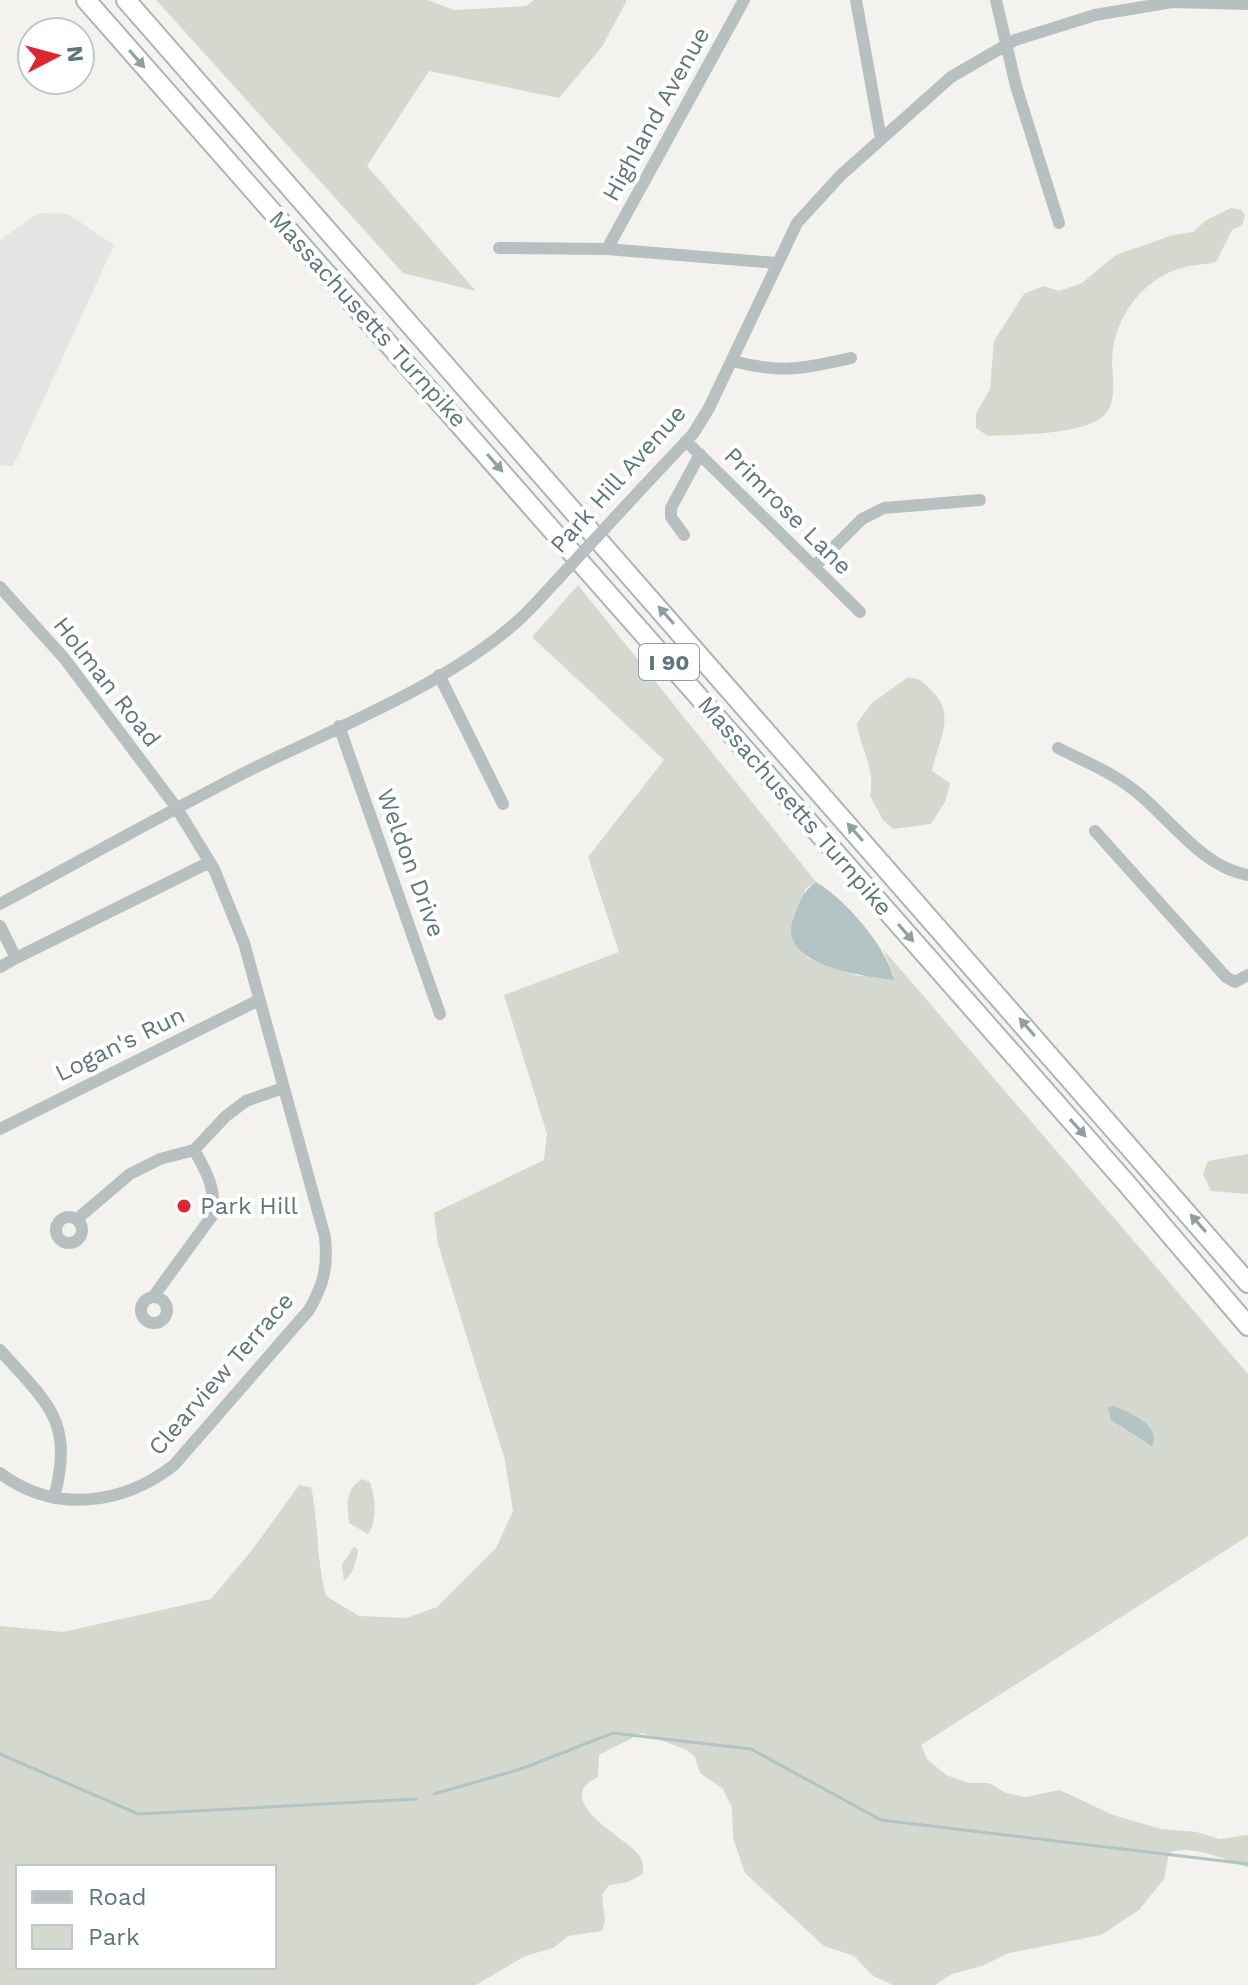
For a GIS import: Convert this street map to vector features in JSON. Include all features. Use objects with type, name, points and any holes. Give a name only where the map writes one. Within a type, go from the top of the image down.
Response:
[{"type":"highway","name":"Massachusetts Turnpike","points":[[86,0],[1127,1184],[1248,1326]]},
{"type":"highway","name":"Massachusetts Turnpike","points":[[126,0],[1248,1283]]},
{"type":"street","name":"Highland Avenue","points":[[607,249],[744,0]]},
{"type":"street","points":[[856,0],[881,139]]},
{"type":"street","points":[[996,0],[1016,86],[1059,223]]},
{"type":"street","name":"Park Hill Avenue","points":[[0,904],[176,807],[439,675],[502,636],[686,441],[709,408],[776,263],[803,215],[951,77],[1007,43],[1095,15],[1168,2],[1248,4]]},
{"type":"street","points":[[499,248],[607,249],[776,263]]},
{"type":"street","points":[[733,361],[772,371],[794,371],[851,358]]},
{"type":"street","name":"Primrose Lane","points":[[686,441],[860,612]]},
{"type":"street","points":[[684,535],[671,517],[671,508],[700,454]]},
{"type":"street","points":[[814,567],[862,519],[884,508],[980,500]]},
{"type":"street","name":"Holman Road","points":[[0,587],[64,658],[176,807]]},
{"type":"street","points":[[439,675],[503,804]]},
{"type":"street","name":"Weldon Drive","points":[[339,726],[440,1014]]},
{"type":"street","points":[[1058,748],[1115,776],[1195,847],[1217,863],[1248,875]]},
{"type":"street","name":"Clearview Terrace","points":[[0,1473],[16,1485],[54,1498],[99,1500],[126,1494],[162,1475],[309,1310],[323,1287],[328,1259],[325,1237],[244,943],[210,862],[176,807]]},
{"type":"street","points":[[1095,831],[1226,977],[1235,982],[1248,975]]},
{"type":"street","points":[[0,967],[210,862]]},
{"type":"street","points":[[0,926],[16,958]]},
{"type":"street","name":"Logan's Run","points":[[0,1129],[259,1000]]},
{"type":"street","points":[[77,1219],[130,1174],[160,1159],[194,1150],[226,1116],[246,1101],[283,1088]]},
{"type":"street","points":[[153,1297],[212,1216],[215,1201],[209,1176],[194,1150]]},
{"type":"street","points":[[0,1350],[38,1393],[58,1427],[63,1462],[54,1498]]},
{"type":"shaded area","points":[[39,213],[68,214],[114,245],[13,466],[0,465],[0,240]]},
{"type":"shaded area","points":[[816,882],[863,925],[883,953],[894,980],[825,965],[797,947],[791,933],[794,917],[805,893]]},
{"type":"shaded area","points":[[1113,1406],[1148,1426],[1154,1438],[1152,1446],[1111,1420],[1108,1408]]},
{"type":"green space","points":[[156,0],[427,0],[454,10],[526,6],[534,0],[627,0],[602,47],[559,98],[429,71],[367,166],[476,291],[403,273]]},
{"type":"green space","points":[[1231,208],[1242,210],[1245,216],[1242,225],[1232,230],[1216,262],[1170,272],[1155,280],[1132,303],[1117,331],[1113,347],[1110,407],[1098,420],[1085,426],[1052,432],[988,436],[976,428],[976,414],[990,389],[994,341],[1024,294],[1043,286],[1059,291],[1082,283],[1116,255],[1173,235],[1193,232],[1205,221]]},
{"type":"green space","points":[[578,585],[816,882],[805,889],[807,958],[859,976],[894,976],[883,949],[1248,1374],[1248,1536],[921,1745],[927,1759],[946,1775],[969,1783],[989,1783],[1006,1793],[1025,1797],[1060,1790],[1113,1815],[1161,1829],[1197,1832],[1219,1839],[1248,1835],[1248,1867],[1198,1851],[1178,1850],[1169,1853],[1164,1879],[1139,1910],[1101,1935],[1009,1953],[982,1966],[952,1974],[935,1985],[893,1985],[873,1976],[854,1956],[824,1946],[745,1873],[733,1838],[732,1808],[723,1789],[700,1773],[695,1757],[687,1750],[642,1733],[599,1755],[598,1777],[585,1786],[582,1797],[586,1808],[596,1819],[639,1855],[643,1874],[628,1882],[609,1885],[602,1895],[605,1921],[602,1931],[568,1936],[553,1948],[525,1956],[476,1985],[0,1985],[0,1626],[63,1632],[211,1599],[253,1549],[299,1485],[311,1487],[326,1596],[359,1616],[406,1618],[437,1607],[496,1548],[513,1511],[505,1460],[438,1244],[434,1213],[544,1160],[547,1134],[504,995],[619,952],[588,857],[664,760],[532,637]]},
{"type":"green space","points":[[907,678],[924,683],[943,707],[944,726],[932,771],[950,783],[946,800],[931,824],[893,829],[883,820],[870,796],[871,776],[857,723],[872,703]]},
{"type":"green space","points":[[1248,1154],[1248,1194],[1211,1191],[1203,1174],[1208,1161]]},
{"type":"green space","points":[[362,1479],[370,1482],[374,1502],[373,1522],[368,1534],[349,1523],[350,1493]]},
{"type":"green space","points":[[354,1546],[358,1550],[355,1563],[344,1581],[342,1565]]},
{"type":"waterway","points":[[434,1794],[521,1769],[613,1733],[751,1749],[881,1820],[1248,1864]]},
{"type":"waterway","points":[[0,1754],[138,1814],[416,1799]]},
{"type":"place","name":"Park Hill","points":[[184,1206]]}]
